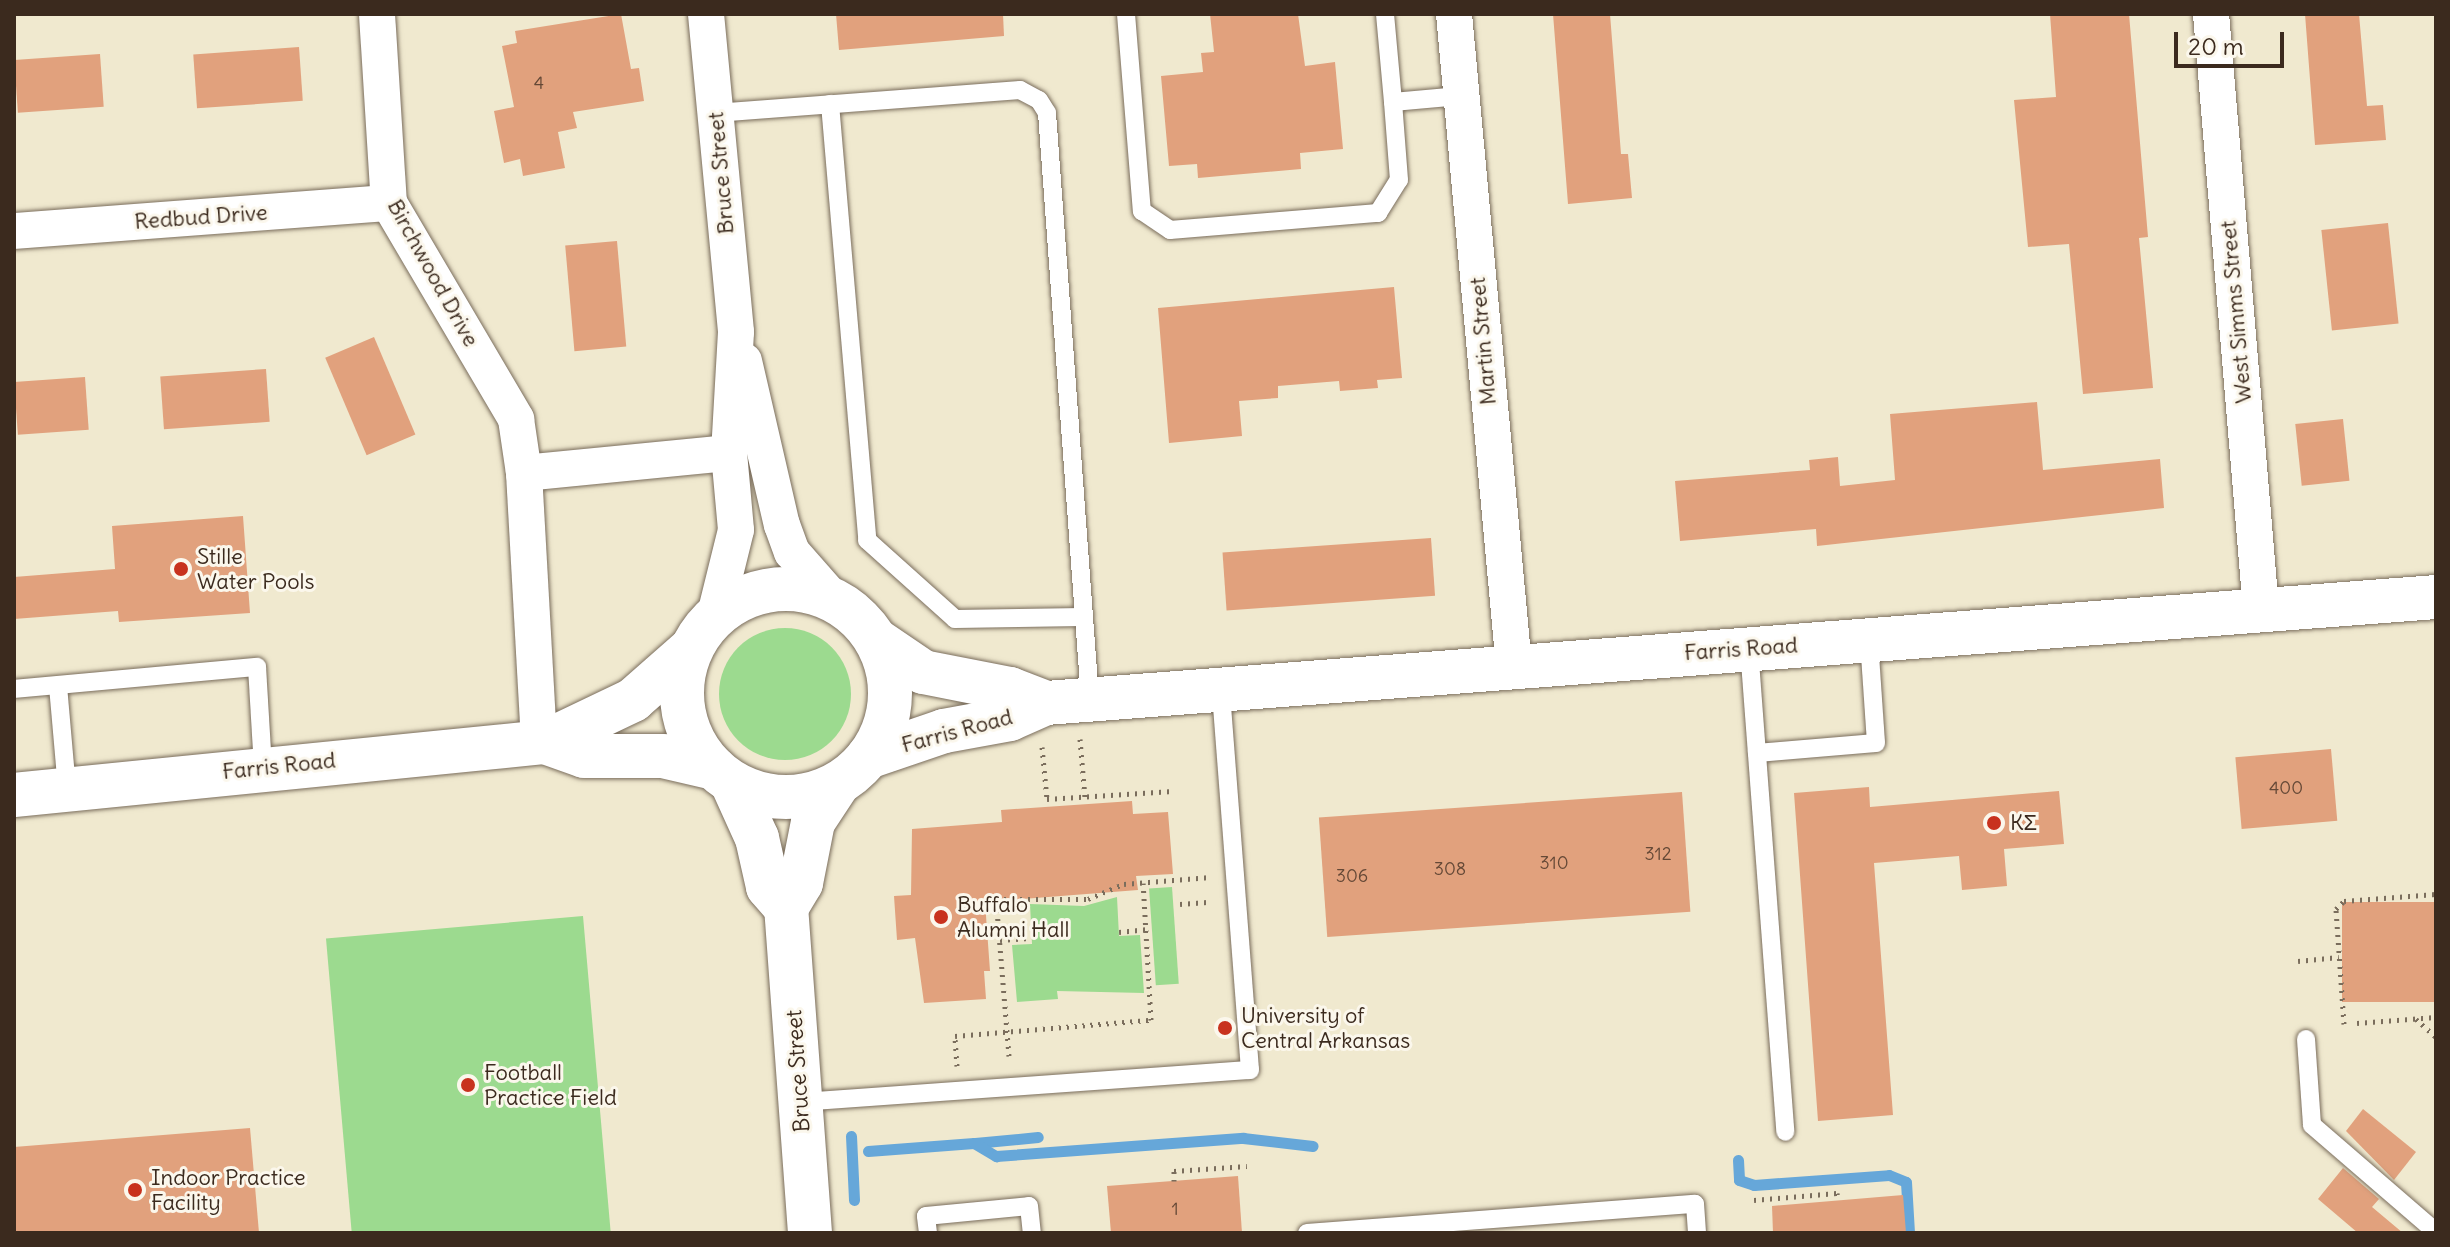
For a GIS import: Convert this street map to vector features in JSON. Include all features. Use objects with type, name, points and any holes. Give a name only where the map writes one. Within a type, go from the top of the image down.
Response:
[{"type":"street","name":"Birchwood Drive","points":[[377,14],[389,203],[516,419],[524,473],[542,742]]},
{"type":"street","name":"Bruce Street","points":[[706,14],[736,332],[782,525],[792,552],[834,600]]},
{"type":"street","name":"Martin Street","points":[[1454,14],[1514,667]]},
{"type":"street","name":"West Simms Street","points":[[2211,14],[2261,610]]},
{"type":"street","name":"Redbud Drive","points":[[14,231],[389,203]]},
{"type":"street","name":"Bruce Street","points":[[715,615],[736,530],[729,453],[736,332]]},
{"type":"street","points":[[524,473],[729,453]]},
{"type":"street","points":[[786,908],[801,883],[813,822],[853,770],[887,720],[890,699],[876,640],[834,600],[773,588],[733,602],[715,615],[690,650],[684,670],[683,713],[700,752],[723,776],[774,797],[818,793],[853,770]]},
{"type":"street","name":"Farris Road","points":[[853,770],[944,731],[1010,719],[1044,722],[1085,719],[1221,689],[2436,597]]},
{"type":"street","name":"Farris Road","points":[[876,640],[923,672],[1010,689],[1044,722]]},
{"type":"street","name":"Farris Road","points":[[14,795],[263,767],[542,742],[633,700],[690,650]]},
{"type":"street","name":"Farris Road","points":[[542,742],[584,756],[663,756],[723,776]]},
{"type":"street","name":"Bruce Street","points":[[723,776],[757,838],[768,887],[786,908],[810,1233]]},
{"type":"lane","points":[[1126,14],[1142,211],[1170,230],[1378,213],[1399,180],[1385,14]]},
{"type":"lane","points":[[715,113],[1020,90],[1030,92],[1047,113],[1082,617],[1085,719]]},
{"type":"lane","points":[[1393,102],[1460,96]]},
{"type":"lane","points":[[830,104],[867,540],[955,619],[1082,617]]},
{"type":"lane","points":[[1757,753],[1876,743],[1869,640]]},
{"type":"lane","points":[[1749,648],[1785,1132]]},
{"type":"lane","points":[[14,689],[257,667],[263,767]]},
{"type":"lane","points":[[58,686],[67,789]]},
{"type":"lane","points":[[801,1102],[1250,1070],[1221,689]]},
{"type":"lane","points":[[2306,1039],[2312,1125],[2434,1225]]},
{"type":"lane","points":[[1307,1233],[1695,1204],[1697,1233]]},
{"type":"lane","points":[[928,1233],[926,1216],[1029,1206],[1032,1233]]},
{"type":"path","points":[[1085,719],[1085,797]]},
{"type":"path","points":[[1044,722],[1047,799],[1173,791]]},
{"type":"path","points":[[1009,1056],[996,899],[1088,899],[1143,883],[1215,877]]},
{"type":"path","points":[[958,1075],[955,1036],[1151,1020],[1143,883]]},
{"type":"path","points":[[2344,1024],[2336,909],[2344,901],[2436,894]]},
{"type":"path","points":[[1180,904],[1217,901]]},
{"type":"path","points":[[1119,932],[1146,929]]},
{"type":"path","points":[[1000,940],[1032,938]]},
{"type":"path","points":[[2298,961],[2339,957]]},
{"type":"path","points":[[2357,1023],[2436,1017]]},
{"type":"path","points":[[2415,1019],[2436,1037]]},
{"type":"path","points":[[1174,1181],[1174,1171],[1247,1166]]},
{"type":"path","points":[[1754,1200],[1837,1193],[1838,1200]]},
{"type":"green space","points":[[785,628],[810,633],[831,648],[846,669],[851,694],[846,719],[831,740],[810,755],[785,760],[760,755],[739,740],[724,719],[719,694],[724,669],[739,648],[760,633]]},
{"type":"green space","points":[[1172,887],[1179,984],[1156,985],[1149,889]]},
{"type":"green space","points":[[1117,897],[1119,936],[1140,935],[1144,993],[1057,991],[1058,999],[1017,1002],[1012,945],[1032,944],[1030,904],[1084,906]]},
{"type":"green space","name":"Football Practice Field","points":[[583,916],[611,1233],[352,1233],[326,938]]},
{"type":"building","points":[[621,14],[631,69],[639,68],[644,101],[573,112],[577,128],[558,132],[565,168],[523,176],[520,159],[504,163],[494,111],[514,107],[502,46],[517,43],[515,31]]},
{"type":"building","points":[[836,14],[1003,14],[1004,36],[839,50]]},
{"type":"building","points":[[1210,14],[1298,14],[1305,66],[1335,62],[1343,149],[1300,153],[1301,169],[1198,178],[1197,164],[1169,166],[1161,76],[1203,72],[1201,53],[1214,52]]},
{"type":"building","points":[[1553,14],[1610,14],[1621,154],[1628,154],[1632,198],[1568,204]]},
{"type":"building","points":[[2050,14],[2129,14],[2148,237],[2139,238],[2153,388],[2083,394],[2069,244],[2028,247],[2014,100],[2056,97]]},
{"type":"building","points":[[2305,14],[2359,14],[2367,106],[2383,105],[2386,140],[2315,145]]},
{"type":"building","points":[[299,47],[303,101],[197,108],[193,54]]},
{"type":"building","points":[[100,54],[104,107],[18,113],[14,60]]},
{"type":"building","points":[[2388,223],[2399,323],[2332,330],[2321,230]]},
{"type":"building","points":[[617,241],[626,347],[574,351],[565,246]]},
{"type":"building","points":[[1394,287],[1402,378],[1377,380],[1378,388],[1340,391],[1339,381],[1278,386],[1278,398],[1239,401],[1242,436],[1169,443],[1158,308]]},
{"type":"building","points":[[374,337],[415,435],[367,455],[325,358]]},
{"type":"building","points":[[266,369],[270,422],[164,429],[160,376]]},
{"type":"building","points":[[85,377],[89,430],[18,435],[14,382]]},
{"type":"building","points":[[2037,402],[2043,470],[2160,459],[2164,508],[1817,546],[1816,529],[1680,541],[1675,481],[1810,470],[1809,460],[1838,457],[1840,486],[1895,480],[1890,414]]},
{"type":"building","points":[[2343,419],[2349,481],[2302,486],[2295,424]]},
{"type":"building","name":"Stille Water Pools","points":[[243,516],[250,613],[119,622],[118,611],[14,619],[14,577],[115,569],[112,526]]},
{"type":"building","points":[[1431,538],[1435,596],[1227,610],[1223,553]]},
{"type":"building","points":[[2331,749],[2337,821],[2242,829],[2235,757]]},
{"type":"building","points":[[1869,787],[1870,807],[2059,791],[2064,844],[2004,849],[2007,886],[1962,890],[1959,856],[1874,863],[1893,1115],[1818,1121],[1794,793]]},
{"type":"building","points":[[1682,792],[1690,912],[1327,937],[1319,817]]},
{"type":"building","name":"Buffalo Alumni Hall","points":[[1132,801],[1133,814],[1168,812],[1173,874],[1136,876],[1138,890],[985,902],[990,971],[984,971],[986,999],[924,1003],[915,938],[897,940],[894,896],[911,895],[912,829],[1002,822],[1001,810]]},
{"type":"building","points":[[2342,902],[2436,902],[2436,1002],[2342,1002]]},
{"type":"building","points":[[2363,1109],[2416,1152],[2394,1180],[2346,1131]]},
{"type":"building","name":"Indoor Practice Facility","points":[[250,1128],[259,1233],[14,1233],[14,1147]]},
{"type":"building","points":[[2343,1168],[2379,1199],[2372,1207],[2403,1233],[2358,1233],[2318,1199]]},
{"type":"building","points":[[1238,1176],[1242,1233],[1111,1233],[1107,1186]]},
{"type":"building","points":[[1903,1195],[1906,1233],[1773,1233],[1772,1206]]},
{"type":"waterway","points":[[851,1136],[854,1200]]},
{"type":"waterway","points":[[975,1143],[1038,1137]]},
{"type":"waterway","points":[[868,1151],[974,1143],[996,1156],[1243,1138],[1313,1146]]},
{"type":"waterway","points":[[1738,1160],[1739,1180],[1754,1185],[1889,1175],[1906,1182],[1909,1233]]},
{"type":"place","name":"Stille Water Pools","points":[[181,569]]},
{"type":"place","name":"KΣ","points":[[1994,823]]},
{"type":"place","name":"Buffalo Alumni Hall","points":[[941,917]]},
{"type":"place","name":"University of Central Arkansas","points":[[1225,1028]]},
{"type":"place","name":"Football Practice Field","points":[[468,1085]]},
{"type":"place","name":"Indoor Practice Facility","points":[[135,1190]]}]
